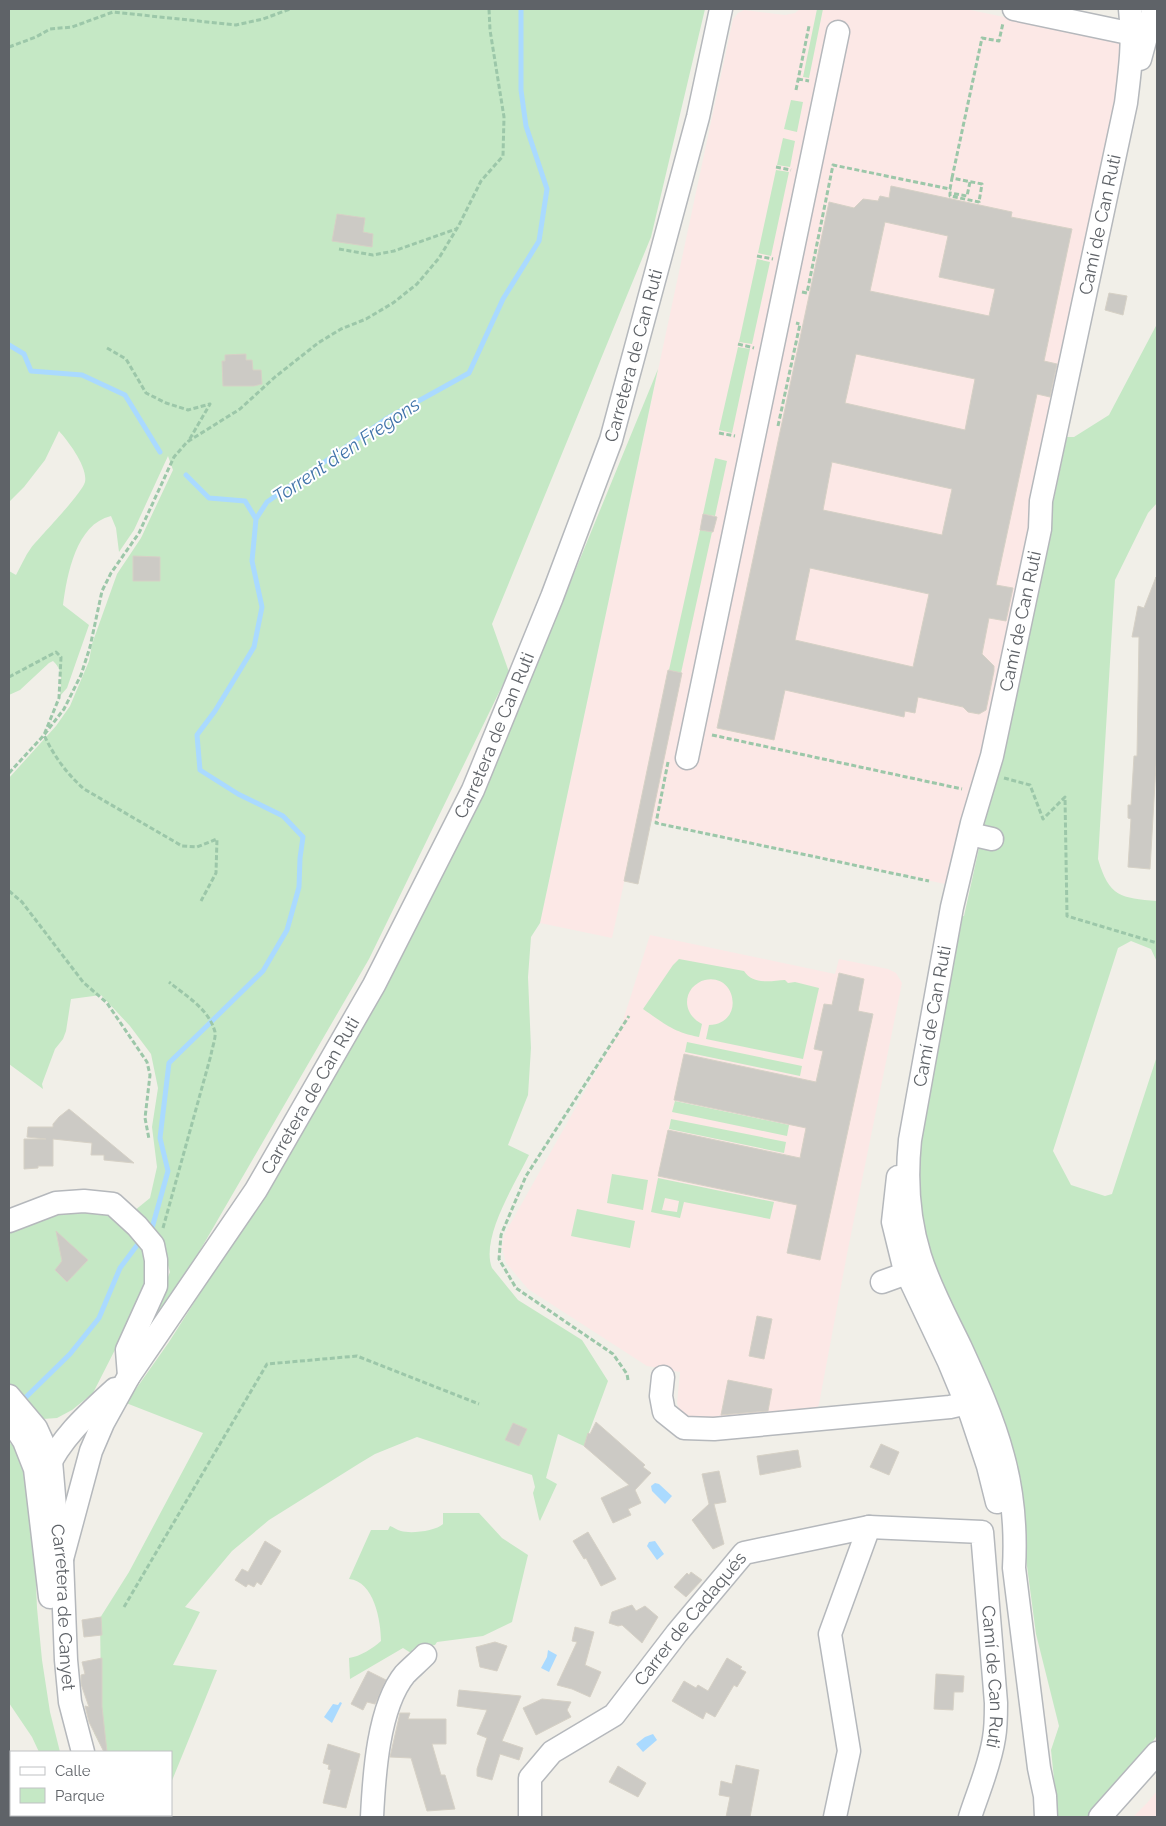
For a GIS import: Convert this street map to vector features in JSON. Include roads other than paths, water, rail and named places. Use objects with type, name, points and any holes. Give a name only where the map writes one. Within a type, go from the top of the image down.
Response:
[{"type":"street","name":"Carretera de Can Ruti","points":[[95,1442],[129,1376],[256,1190],[374,984],[473,790],[552,597],[611,440],[698,117],[721,9]]},
{"type":"street","name":"Carretera de Can Ruti","points":[[717,31],[733,9]]},
{"type":"street","name":"Camí de Can Ruti","points":[[1126,103],[1133,34],[1130,9]]},
{"type":"street","name":"Camí de Can Ruti","points":[[1046,1817],[1045,1796],[1039,1768],[1014,1568],[1015,1543],[1006,1469],[979,1389],[942,1312],[920,1257],[908,1190],[910,1140],[952,907],[992,756],[1040,529],[1042,492],[1126,103],[1145,46],[1152,9]]},
{"type":"street","points":[[1009,13],[1133,34]]},
{"type":"street","points":[[687,758],[838,32]]},
{"type":"street","points":[[970,834],[992,839]]},
{"type":"street","name":"Camí de Can Ruti","points":[[910,1140],[899,1173],[892,1222],[904,1267],[967,1403],[988,1466],[1006,1545],[1014,1568]]},
{"type":"street","points":[[9,1221],[56,1204],[84,1201],[113,1204],[137,1226],[157,1238],[156,1286],[127,1350],[129,1376]]},
{"type":"street","name":"Camí de Can Ruti","points":[[907,1273],[912,1260],[907,1223],[911,1211]]},
{"type":"street","name":"Camí de Can Ruti","points":[[907,1273],[917,1279],[933,1306],[947,1338],[959,1345]]},
{"type":"street","points":[[882,1282],[907,1273]]},
{"type":"street","name":"Carretera de Can Ruti","points":[[50,1461],[85,1416],[129,1376]]},
{"type":"street","points":[[663,1377],[661,1396],[664,1412],[684,1428],[724,1428],[950,1407],[967,1403]]},
{"type":"street","points":[[9,1396],[30,1435],[48,1579]]},
{"type":"street","name":"Camí de Can Ruti","points":[[967,1403],[983,1422],[994,1450],[1006,1469]]},
{"type":"street","points":[[9,1407],[30,1435]]},
{"type":"street","points":[[30,1435],[85,1416]]},
{"type":"street","points":[[9,1418],[30,1435]]},
{"type":"street","name":"Carretera de Canyet","points":[[30,1435],[50,1461],[62,1559],[66,1660],[70,1702],[83,1751]]},
{"type":"street","points":[[48,1579],[52,1548],[44,1476],[50,1461],[62,1468],[75,1464],[95,1442]]},
{"type":"street","points":[[62,1559],[95,1442]]},
{"type":"street","points":[[835,1817],[849,1751],[830,1634],[869,1528]]},
{"type":"street","name":"Carrer de Cadaqués","points":[[530,1817],[530,1778],[552,1752],[614,1714],[677,1633],[744,1553],[869,1528],[982,1532]]},
{"type":"street","name":"Camí de Can Ruti","points":[[970,1817],[994,1739],[996,1703],[982,1532]]},
{"type":"street","name":"Carretera de Canyet","points":[[48,1579],[52,1629],[52,1670],[72,1751]]},
{"type":"street","points":[[372,1817],[378,1746],[390,1699],[404,1675],[425,1655]]},
{"type":"street","points":[[77,1728],[88,1751]]},
{"type":"street","points":[[1100,1817],[1157,1753]]},
{"type":"street","name":"Camí de Can Ruti","points":[[1031,1817],[1039,1768]]},
{"type":"street","points":[[1119,1817],[1157,1768]]},
{"type":"water","points":[[655,1483],[659,1484],[672,1496],[665,1504],[652,1491],[651,1486]]},
{"type":"water","points":[[655,1541],[664,1554],[657,1560],[647,1546],[649,1542]]},
{"type":"water","points":[[548,1650],[557,1655],[549,1672],[541,1668],[547,1657]]},
{"type":"water","points":[[340,1702],[342,1703],[332,1723],[324,1717],[333,1704],[338,1705]]},
{"type":"water","points":[[653,1734],[657,1740],[643,1752],[636,1744]]},
{"type":"waterway","name":"Torrent d'en Fregons","points":[[149,1232],[152,1228],[168,1171],[160,1138],[169,1063],[263,971],[287,930],[299,887],[303,837],[283,816],[238,794],[200,770],[197,735],[215,711],[254,647],[262,607],[252,561],[256,519],[267,502],[386,419],[469,373],[503,299],[539,241],[547,189],[526,126],[521,90],[521,9]]},
{"type":"waterway","points":[[9,345],[24,354],[31,371],[82,375],[125,395],[160,452]]},
{"type":"waterway","points":[[186,475],[209,498],[245,501],[256,519]]},
{"type":"waterway","name":"Torrent d'en Fregons","points":[[21,1402],[70,1354],[99,1318],[120,1268],[141,1240]]}]
